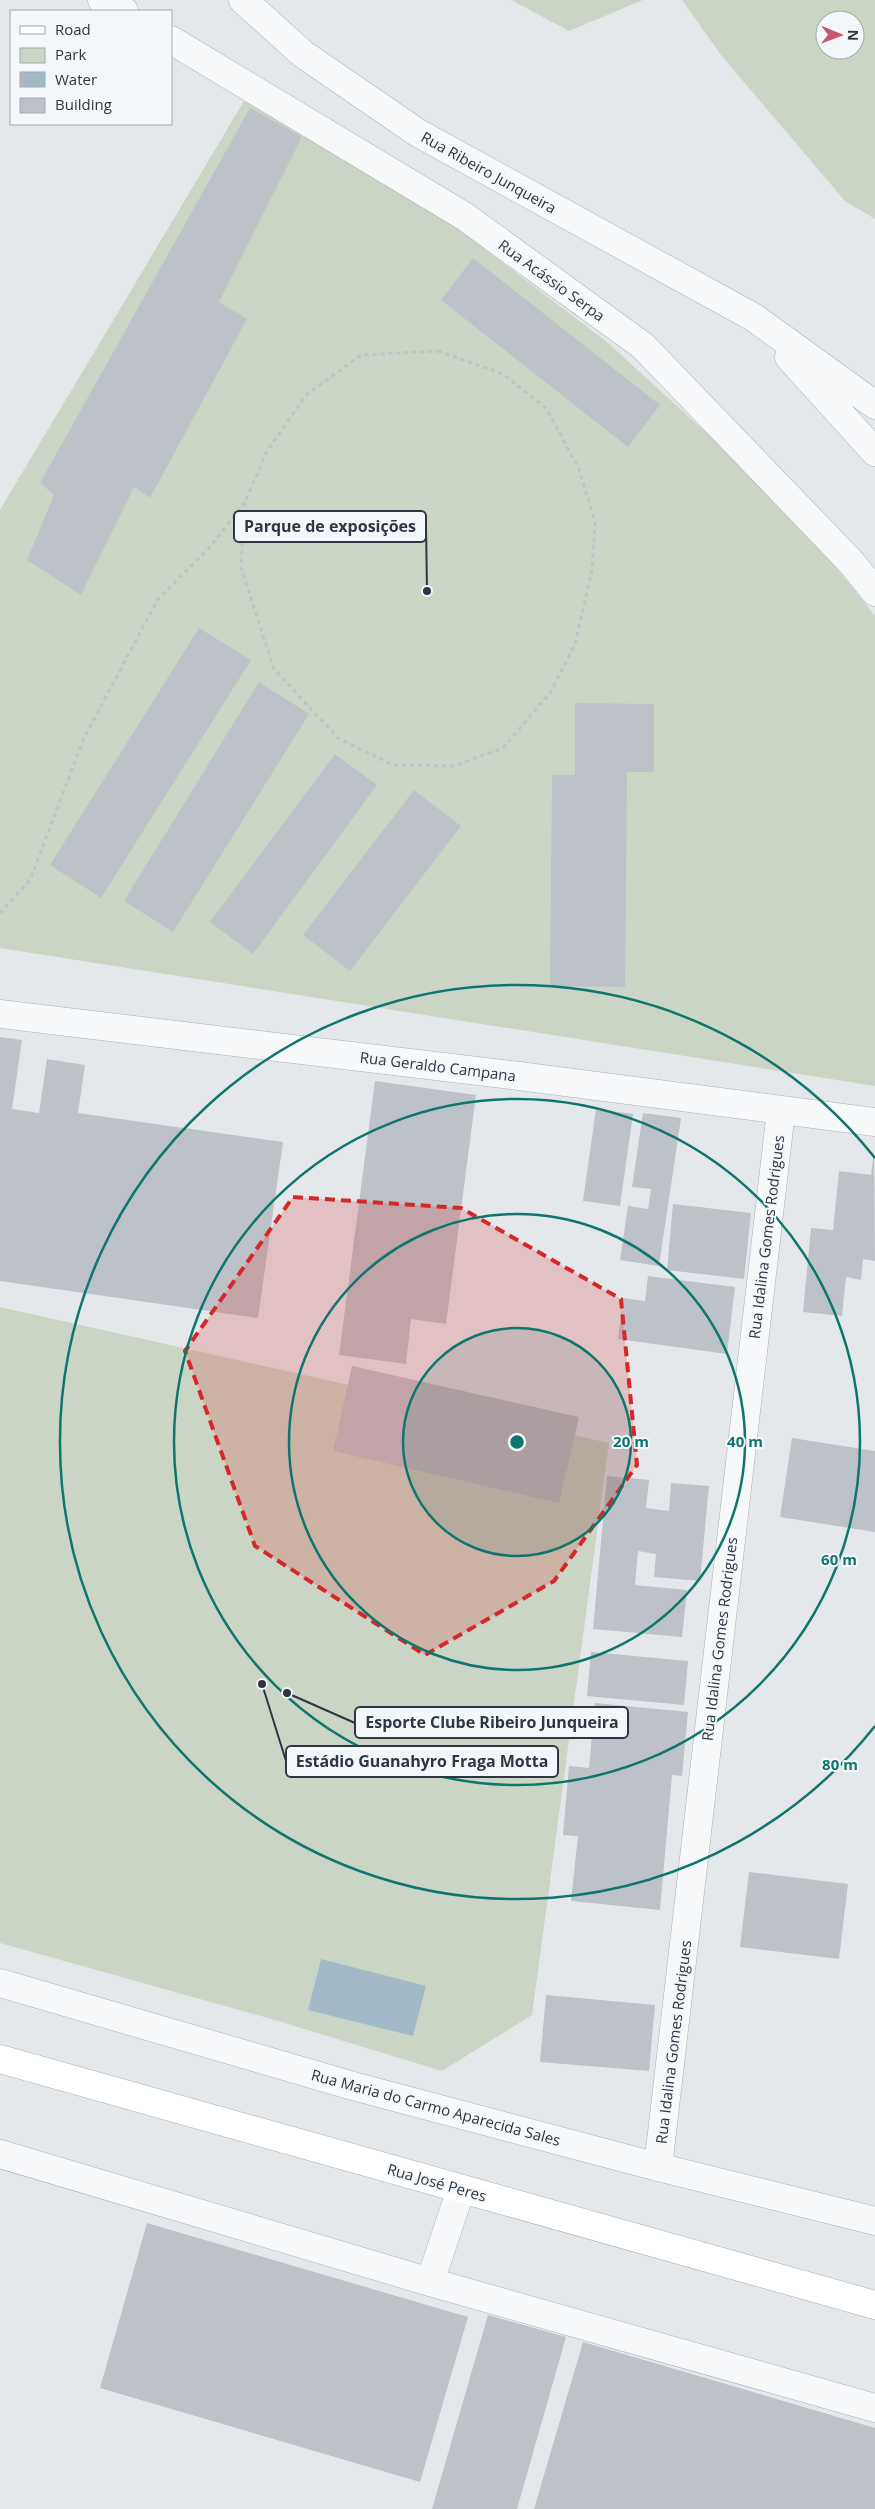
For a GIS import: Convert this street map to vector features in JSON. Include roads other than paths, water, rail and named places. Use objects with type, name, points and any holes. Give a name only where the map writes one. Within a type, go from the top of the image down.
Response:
[{"type":"main road","name":"Rua José Peres","points":[[0,2059],[875,2305]]},
{"type":"street","points":[[102,0],[122,10]]},
{"type":"street","name":"Rua Ribeiro Junqueira","points":[[243,0],[303,54],[418,133],[754,317]]},
{"type":"street","name":"Rua Acássio Serpa","points":[[172,41],[464,216],[643,346],[851,562],[875,592]]},
{"type":"street","points":[[754,317],[875,405]]},
{"type":"street","points":[[754,317],[875,452]]},
{"type":"street","name":"Rua Geraldo Campana","points":[[0,1014],[520,1076],[875,1122]]},
{"type":"street","name":"Rua Idalina Gomes Rodrigues","points":[[658,2167],[781,1111]]},
{"type":"street","name":"Rua Maria do Carmo Aparecida Sales","points":[[0,1983],[352,2086],[658,2167],[875,2221]]},
{"type":"street","points":[[0,2154],[430,2282],[875,2408]]},
{"type":"street","points":[[430,2282],[461,2189]]},
{"type":"water","points":[[321,1959],[426,1986],[413,2036],[308,2010]]},
{"type":"place","name":"Parque de exposições","points":[[427,591]]},
{"type":"place","name":"Estádio Guanahyro Fraga Motta","points":[[262,1684]]},
{"type":"place","name":"Esporte Clube Ribeiro Junqueira","points":[[287,1693]]}]
